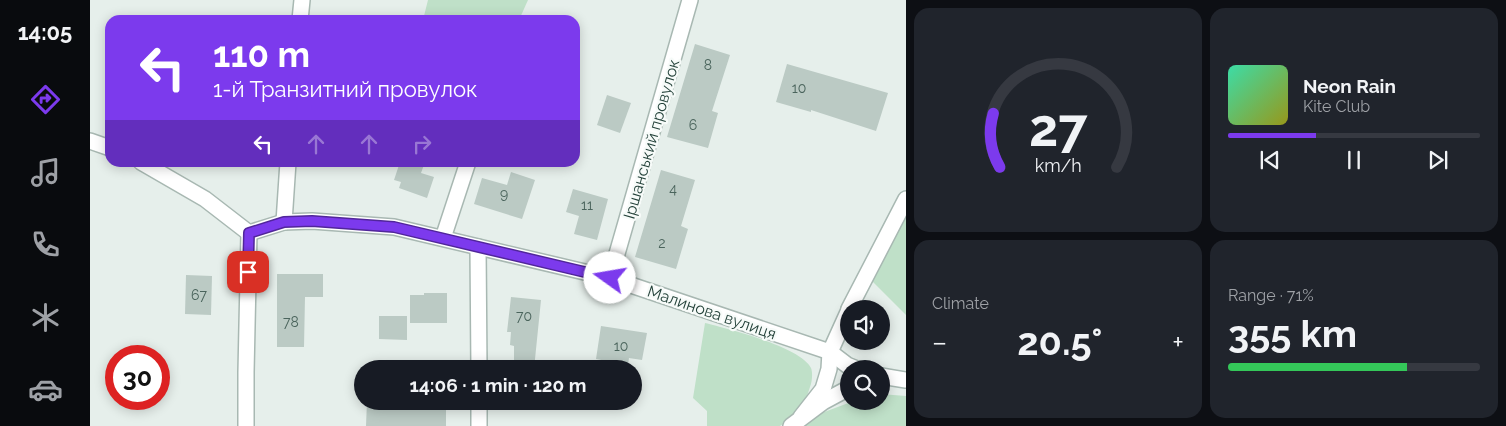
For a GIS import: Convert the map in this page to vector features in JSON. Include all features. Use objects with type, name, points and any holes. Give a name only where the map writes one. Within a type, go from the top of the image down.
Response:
[{"type":"street","points":[[300,15],[302,0]]},
{"type":"street","name":"Іршанський провулок","points":[[610,278],[690,0]]},
{"type":"street","points":[[90,141],[105,146]]},
{"type":"street","points":[[150,167],[204,199],[249,233],[246,426]]},
{"type":"street","points":[[284,222],[288,167]]},
{"type":"street","points":[[443,238],[466,167]]},
{"type":"street","points":[[854,300],[906,199]]},
{"type":"street","name":"Малинова вулиця","points":[[249,233],[284,222],[312,221],[394,227],[610,278],[830,352],[840,360]]},
{"type":"street","points":[[478,247],[479,360]]},
{"type":"street","points":[[796,422],[823,389],[829,369],[830,352],[840,329]]},
{"type":"street","points":[[796,422],[823,402],[840,393]]},
{"type":"street","points":[[479,410],[479,426]]},
{"type":"green space","points":[[428,0],[528,0],[521,15],[424,15]]},
{"type":"green space","points":[[906,208],[906,315],[869,278]]},
{"type":"green space","points":[[705,323],[763,340],[794,353],[805,360],[812,370],[811,385],[802,405],[790,418],[780,426],[707,426],[707,411],[693,398]]},
{"type":"green space","points":[[890,395],[906,396],[906,426],[803,426],[819,414],[840,406],[840,410],[890,410]]},
{"type":"building","points":[[695,44],[730,55],[712,111],[718,113],[708,148],[667,137]]},
{"type":"building","points":[[787,64],[888,93],[876,131],[811,110],[811,112],[776,102]]},
{"type":"building","points":[[607,95],[631,103],[620,133],[597,125]]},
{"type":"building","points":[[398,167],[423,167],[421,173],[434,177],[427,198],[399,188],[401,182],[394,180]]},
{"type":"building","points":[[661,170],[695,180],[681,226],[688,229],[676,269],[635,257]]},
{"type":"building","points":[[511,172],[535,180],[522,219],[474,204],[482,178],[507,185]]},
{"type":"building","points":[[573,189],[608,199],[597,240],[574,234],[579,216],[566,212]]},
{"type":"building","points":[[277,274],[323,274],[323,297],[305,297],[304,347],[277,347]]},
{"type":"building","points":[[186,275],[212,276],[211,315],[185,314]]},
{"type":"building","points":[[424,293],[447,293],[447,323],[410,323],[410,295],[424,295]]},
{"type":"building","points":[[511,297],[541,300],[535,360],[514,360],[514,346],[510,345],[511,332],[507,332]]},
{"type":"building","points":[[379,316],[407,316],[407,340],[379,339]]},
{"type":"building","points":[[601,326],[647,333],[642,360],[629,358],[629,360],[596,359]]},
{"type":"building","points":[[367,410],[446,410],[446,426],[366,426]]},
{"type":"route","points":[[248,272],[249,233],[284,222],[312,221],[394,227],[610,278]]}]
